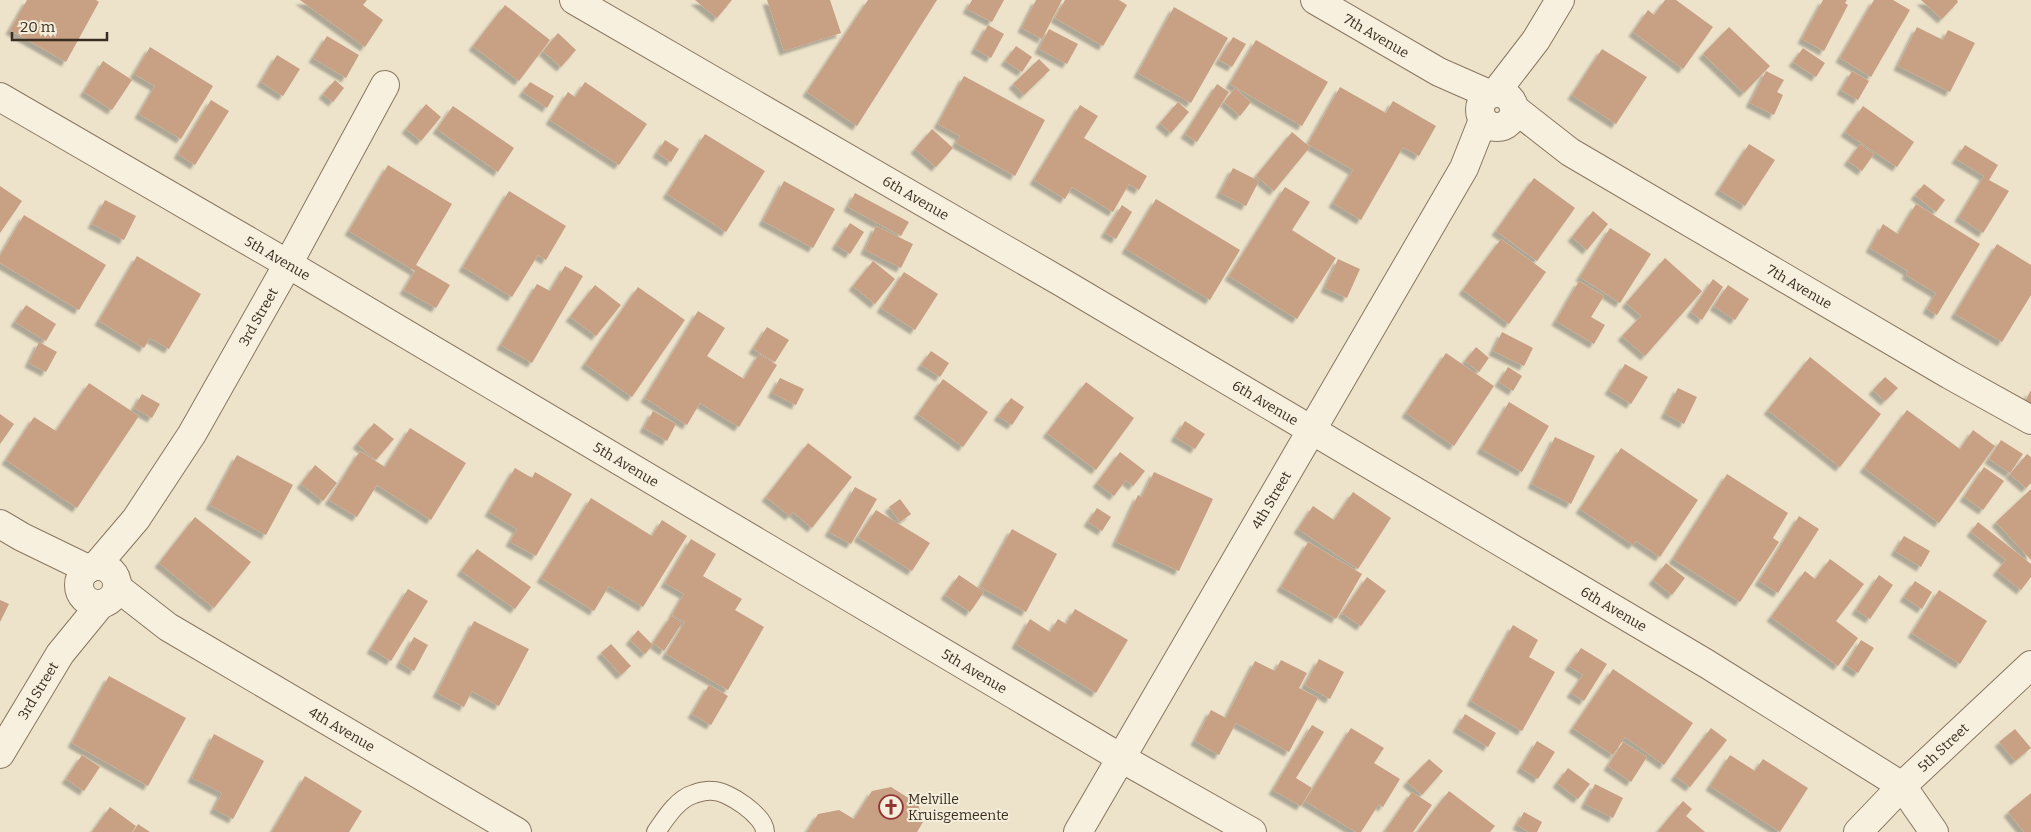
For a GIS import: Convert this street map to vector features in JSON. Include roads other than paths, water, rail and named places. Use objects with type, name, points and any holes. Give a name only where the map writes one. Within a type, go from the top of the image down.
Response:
[{"type":"street","name":"6th Avenue","points":[[574,0],[1063,283],[1707,664],[1902,786],[1934,832]]},
{"type":"street","name":"7th Avenue","points":[[1315,0],[1439,72],[1497,110],[1933,365],[2031,420]]},
{"type":"street","name":"4th Street","points":[[1078,832],[1560,0]]},
{"type":"street","name":"3rd Street","points":[[0,754],[60,654],[136,519],[192,434],[288,264],[384,85]]},
{"type":"street","name":"5th Avenue","points":[[0,97],[288,264],[1121,758],[1252,832]]},
{"type":"street","name":"4th Avenue","points":[[11,530],[168,627],[517,832]]},
{"type":"street","name":"5th Street","points":[[1858,832],[1902,786],[2031,665]]},
{"type":"lane","points":[[656,832],[671,810],[692,794],[714,790],[754,813],[765,828],[765,832]]},
{"type":"place","name":"Melville Kruisgemeente","points":[[891,807]]}]
